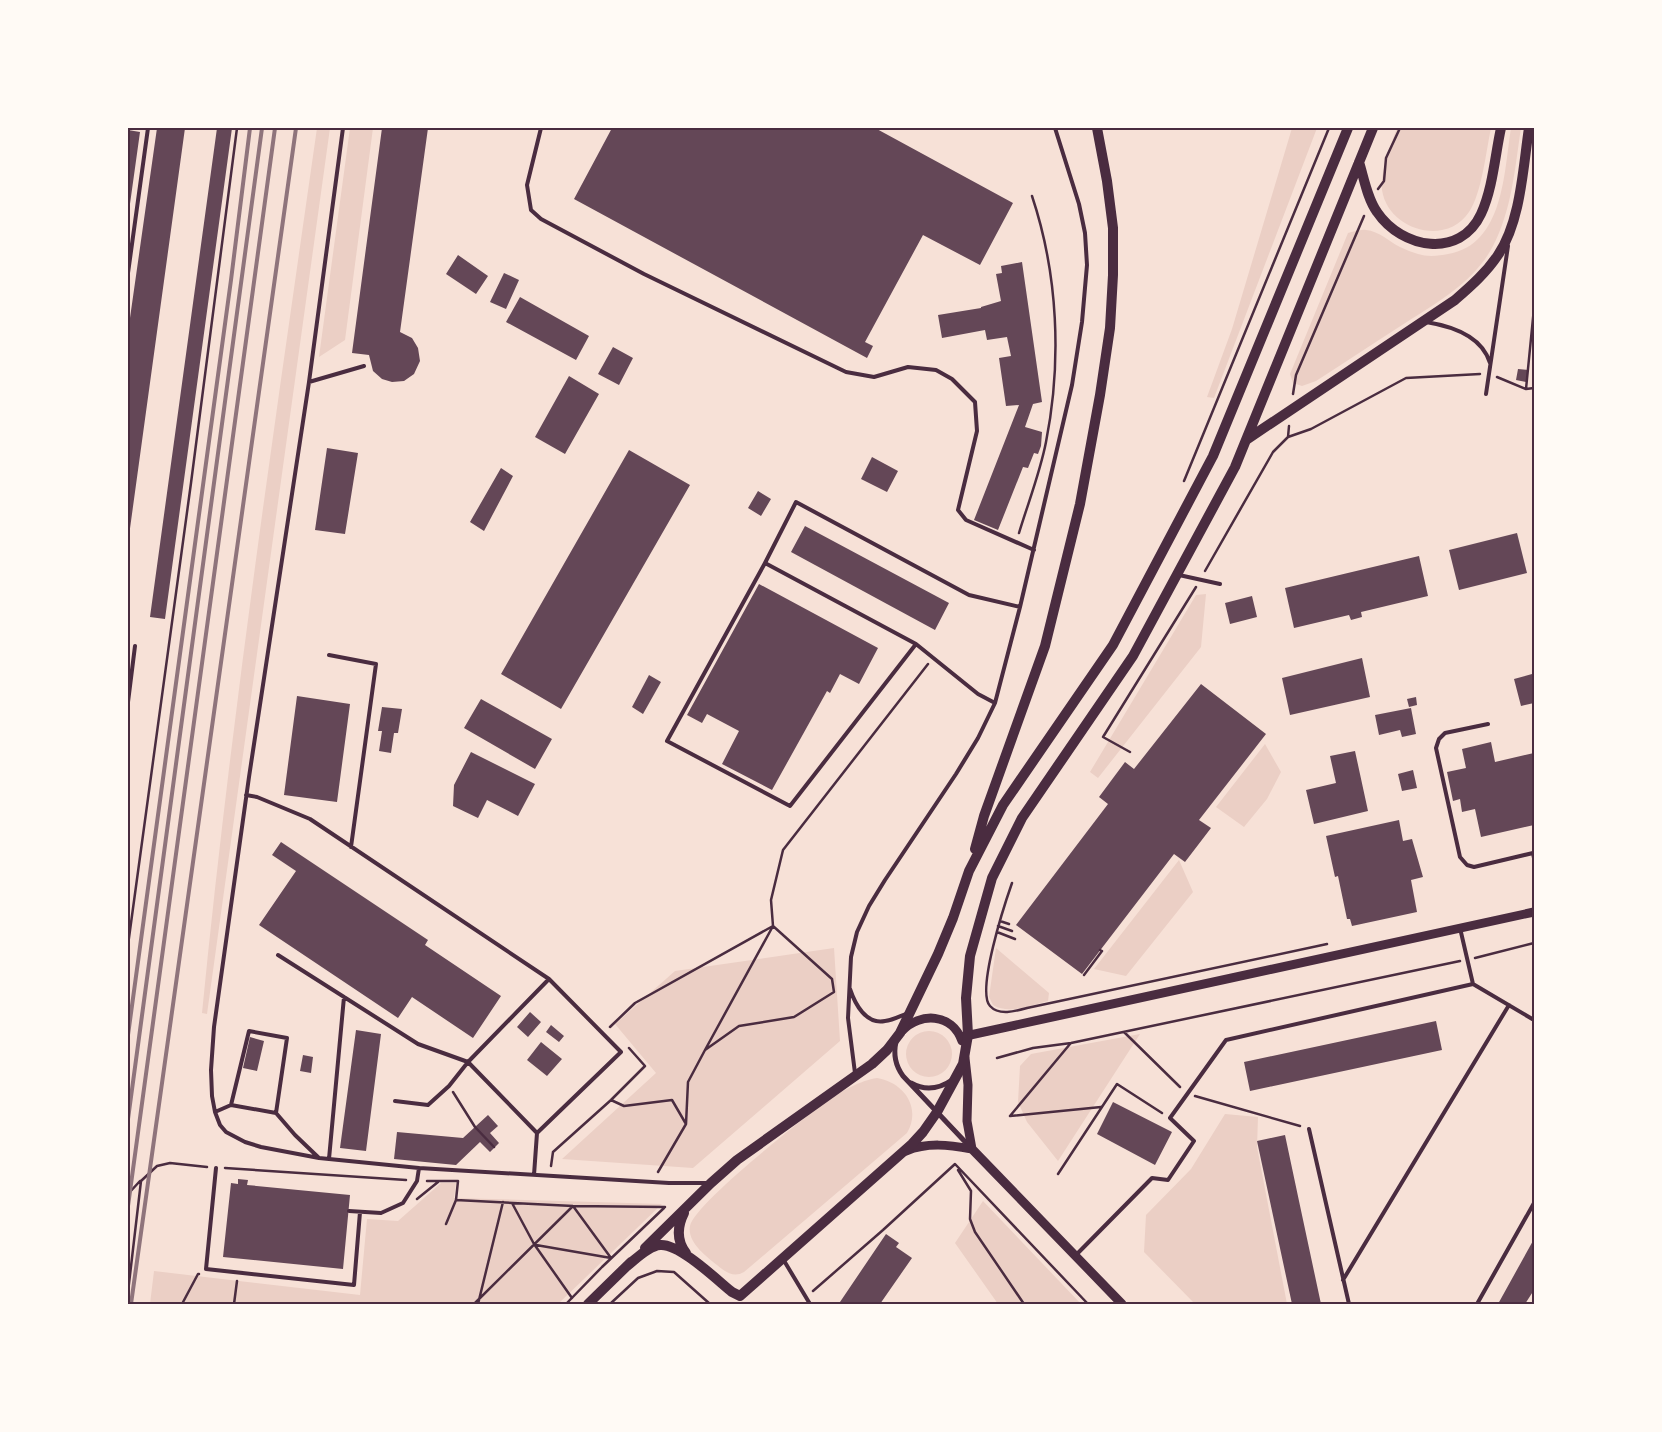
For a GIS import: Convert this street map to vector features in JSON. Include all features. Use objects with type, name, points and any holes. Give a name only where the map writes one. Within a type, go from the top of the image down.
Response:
[{"type":"main road","points":[[588,1304],[711,1183],[737,1160],[880,1057],[900,1033],[934,963],[953,918],[969,871],[984,816],[1045,646],[1080,504],[1110,328],[1113,275],[1112,228],[1107,181],[1097,128]]},
{"type":"main road","points":[[969,871],[1003,805],[1112,645],[1213,456],[1348,128]]},
{"type":"main road","points":[[627,1266],[644,1252],[659,1245],[675,1248],[683,1252],[741,1299],[783,1258],[901,1154],[923,1132],[937,1112],[963,1064],[970,956],[992,878],[1022,818],[1133,656],[1234,467],[1374,128]]},
{"type":"main road","points":[[1360,162],[1371,200],[1377,212],[1388,225],[1421,243],[1437,245],[1454,241],[1469,231],[1481,214],[1489,190],[1501,128]]},
{"type":"main road","points":[[1245,440],[1455,300],[1481,277],[1499,254],[1510,231],[1518,200],[1528,128]]},
{"type":"main road","points":[[689,1205],[680,1220],[678,1234],[682,1247],[690,1258]]},
{"type":"street","points":[[1122,1304],[903,1076],[894,1056],[896,1042],[900,1033],[908,1025],[916,1020],[934,1018],[953,1027],[964,1036],[1534,912]]},
{"type":"street","points":[[964,1054],[968,1085],[967,1121],[972,1149]]},
{"type":"street","points":[[903,1076],[914,1085],[928,1088],[943,1085],[958,1073]]},
{"type":"street","points":[[901,1154],[917,1147],[928,1145],[951,1145],[972,1149]]},
{"type":"lane","points":[[128,273],[148,128]]},
{"type":"lane","points":[[343,128],[309,382],[246,795],[214,1027],[211,1070],[215,1112],[220,1125],[226,1132],[245,1142],[261,1147],[319,1158],[419,1168],[669,1183],[711,1183]]},
{"type":"lane","points":[[542,128],[527,185],[531,210],[541,219],[644,274],[846,372],[874,377],[908,366],[936,370],[952,379],[975,402],[977,431],[958,510],[966,520],[1034,550]]},
{"type":"lane","points":[[855,1076],[848,1018],[851,957],[857,932],[869,906],[885,880],[978,738],[995,703],[1034,550],[1072,385],[1082,322],[1087,265],[1085,233],[1079,204],[1055,128]]},
{"type":"lane","points":[[1486,394],[1510,231]]},
{"type":"lane","points":[[1423,321],[1440,324],[1470,337],[1481,346],[1487,355],[1490,366]]},
{"type":"lane","points":[[309,382],[364,366]]},
{"type":"lane","points":[[916,644],[790,806],[667,741],[765,563],[796,502],[969,595],[1020,607]]},
{"type":"lane","points":[[765,563],[916,644],[978,694],[995,703]]},
{"type":"lane","points":[[1177,574],[1220,584]]},
{"type":"lane","points":[[128,702],[135,646]]},
{"type":"lane","points":[[329,655],[376,664],[351,847]]},
{"type":"lane","points":[[1488,724],[1445,733],[1439,739],[1436,748],[1460,857],[1467,865],[1474,867],[1533,853],[1534,858]]},
{"type":"lane","points":[[246,795],[257,797],[310,820],[549,979],[620,1052],[537,1132],[534,1175]]},
{"type":"lane","points":[[1460,928],[1473,984]]},
{"type":"lane","points":[[278,955],[418,1044],[468,1062],[537,1132]]},
{"type":"lane","points":[[395,1101],[428,1105],[449,1086],[468,1062],[549,979]]},
{"type":"lane","points":[[1075,1256],[1152,1178],[1168,1180],[1194,1141],[1170,1118],[1226,1040],[1473,984],[1534,1020]]},
{"type":"lane","points":[[850,987],[854,1000],[860,1009],[868,1017],[876,1021],[883,1022],[910,1012]]},
{"type":"lane","points":[[329,1159],[344,997]]},
{"type":"lane","points":[[1343,1280],[1509,1005]]},
{"type":"lane","points":[[231,1105],[249,1031],[287,1038],[276,1113]]},
{"type":"lane","points":[[215,1112],[231,1105],[276,1113],[319,1158]]},
{"type":"lane","points":[[1309,1129],[1349,1304]]},
{"type":"lane","points":[[216,1168],[206,1269],[354,1284],[360,1212]]},
{"type":"lane","points":[[349,1211],[381,1213],[403,1203],[417,1181],[419,1168]]},
{"type":"lane","points":[[1477,1304],[1534,1203]]},
{"type":"lane","points":[[783,1258],[810,1304]]},
{"type":"path","points":[[128,945],[238,128]]},
{"type":"path","points":[[1182,486],[1329,128]]},
{"type":"path","points":[[1288,437],[1296,375],[1371,200],[1384,181],[1386,158],[1400,128]]},
{"type":"path","points":[[1016,542],[1046,442],[1056,354],[1055,316],[1048,264],[1040,221],[1032,196]]},
{"type":"path","points":[[1526,389],[1534,308]]},
{"type":"path","points":[[1130,752],[1103,737],[1200,580],[1273,452],[1288,437],[1311,430],[1406,378],[1489,374],[1526,389],[1534,388]]},
{"type":"path","points":[[658,1172],[686,1124],[688,1082],[773,926],[771,900],[783,850],[933,657]]},
{"type":"path","points":[[1012,883],[994,940],[986,988],[988,1003],[991,1007],[1001,1011],[1011,1012],[1327,944]]},
{"type":"path","points":[[1000,921],[1009,924]]},
{"type":"path","points":[[610,1027],[635,1002],[773,926]]},
{"type":"path","points":[[705,1050],[739,1026],[794,1017],[834,992],[832,979],[773,926]]},
{"type":"path","points":[[998,926],[1012,931]]},
{"type":"path","points":[[997,932],[1016,939]]},
{"type":"path","points":[[996,1058],[1033,1048],[1071,1044],[1468,960],[1534,943]]},
{"type":"path","points":[[1084,975],[1102,952],[1100,950]]},
{"type":"path","points":[[606,1023],[616,1033]]},
{"type":"path","points":[[1124,1032],[1187,1094],[1309,1129]]},
{"type":"path","points":[[1071,1044],[1010,1116],[1102,1107]]},
{"type":"path","points":[[551,1166],[553,1152],[611,1100],[645,1066],[628,1046]]},
{"type":"path","points":[[1058,1174],[1117,1084],[1170,1118]]},
{"type":"path","points":[[449,1086],[475,1126],[494,1147]]},
{"type":"path","points":[[611,1100],[624,1106],[672,1100],[686,1124]]},
{"type":"path","points":[[128,1194],[157,1166],[170,1163],[216,1168],[417,1181],[458,1181],[456,1200],[446,1224]]},
{"type":"path","points":[[806,1298],[955,1164]]},
{"type":"path","points":[[955,1164],[971,1191],[970,1219],[974,1232],[1024,1304]]},
{"type":"path","points":[[955,1164],[1088,1304]]},
{"type":"path","points":[[128,1292],[141,1181]]},
{"type":"path","points":[[412,1204],[439,1181]]},
{"type":"path","points":[[456,1200],[573,1206],[665,1207],[566,1304]]},
{"type":"path","points":[[478,1304],[502,1202]]},
{"type":"path","points":[[512,1203],[534,1244],[572,1298]]},
{"type":"path","points":[[474,1304],[573,1206]]},
{"type":"path","points":[[573,1206],[611,1258]]},
{"type":"path","points":[[534,1244],[611,1258]]},
{"type":"path","points":[[610,1304],[638,1278],[657,1271],[674,1272],[710,1304]]},
{"type":"path","points":[[182,1304],[198,1274],[208,1275]]},
{"type":"path","points":[[234,1304],[238,1278]]},
{"type":"shaded area","points":[[317,128],[330,128],[207,1014],[202,1013],[226,791],[285,349]]},
{"type":"shaded area","points":[[350,128],[373,128],[345,340],[319,357]]},
{"type":"shaded area","points":[[1292,128],[1317,128],[1214,398],[1207,397],[1232,329]]},
{"type":"shaded area","points":[[1397,128],[1491,128],[1477,194],[1469,212],[1459,223],[1447,229],[1433,231],[1419,229],[1406,224],[1395,215],[1387,204],[1382,190],[1383,175],[1386,159]]},
{"type":"shaded area","points":[[1511,128],[1521,128],[1509,203],[1493,246],[1475,271],[1439,301],[1316,381],[1302,386],[1293,383],[1290,374],[1348,233],[1362,230],[1371,231],[1380,234],[1402,248],[1425,256],[1444,255],[1466,248],[1480,237],[1491,222],[1498,204],[1503,184]]},
{"type":"shaded area","points":[[1206,594],[1201,647],[1098,778],[1090,772],[1196,595]]},
{"type":"shaded area","points":[[1265,744],[1281,772],[1267,799],[1244,827],[1216,807]]},
{"type":"shaded area","points":[[1179,860],[1193,892],[1126,976],[1094,969]]},
{"type":"shaded area","points":[[834,948],[840,1041],[693,1168],[562,1159],[656,1073],[615,1024],[675,971]]},
{"type":"shaded area","points":[[996,948],[1049,993],[1048,1001],[1013,1009],[999,1008],[993,1005],[989,997]]},
{"type":"shaded area","points":[[925,1031],[933,1031],[942,1035],[948,1041],[952,1054],[948,1067],[942,1073],[933,1077],[925,1077],[916,1073],[910,1067],[906,1058],[906,1050],[910,1041],[916,1035]]},
{"type":"shaded area","points":[[1140,1034],[1058,1161],[1027,1122],[1018,1102],[1020,1066],[1031,1054]]},
{"type":"shaded area","points":[[877,1078],[895,1085],[907,1097],[911,1105],[912,1114],[907,1133],[744,1272],[733,1274],[726,1272],[703,1253],[691,1238],[690,1226],[696,1215],[710,1200],[751,1162],[825,1102],[857,1084]]},
{"type":"shaded area","points":[[1225,1114],[1258,1117],[1257,1147],[1287,1304],[1195,1304],[1144,1252],[1146,1215],[1191,1169]]},
{"type":"shaded area","points":[[441,1183],[456,1183],[454,1198],[662,1204],[558,1304],[150,1304],[154,1271],[360,1295],[367,1219],[398,1221]]},
{"type":"shaded area","points":[[983,1201],[1081,1304],[998,1304],[955,1243]]},
{"type":"building","points":[[157,128],[185,128],[128,543],[128,332]]},
{"type":"building","points":[[217,128],[232,128],[165,619],[150,617]]},
{"type":"building","points":[[382,128],[428,128],[400,332],[412,338],[418,348],[420,361],[414,374],[404,381],[392,382],[382,379],[373,371],[369,355],[352,353]]},
{"type":"building","points":[[612,128],[875,128],[1013,203],[980,265],[923,235],[865,342],[873,346],[867,358],[574,199]]},
{"type":"building","points":[[128,130],[140,132],[129,211],[128,211]]},
{"type":"building","points":[[458,255],[488,276],[476,294],[446,274]]},
{"type":"building","points":[[1022,262],[1042,402],[1033,404],[1025,427],[1042,432],[1041,446],[1038,454],[1034,453],[1028,468],[1023,467],[998,530],[974,520],[1019,405],[1006,406],[999,358],[1011,356],[1007,337],[987,340],[985,330],[942,338],[938,315],[981,308],[1001,301],[996,274],[1002,273],[1001,266]]},
{"type":"building","points":[[504,273],[519,280],[506,309],[490,302]]},
{"type":"building","points":[[520,297],[589,336],[576,360],[506,322]]},
{"type":"building","points":[[613,347],[633,358],[619,385],[598,374]]},
{"type":"building","points":[[1518,369],[1528,370],[1526,382],[1516,380]]},
{"type":"building","points":[[569,376],[599,394],[565,454],[535,437]]},
{"type":"building","points":[[327,448],[358,453],[345,534],[315,530]]},
{"type":"building","points":[[629,450],[690,485],[561,709],[501,674]]},
{"type":"building","points":[[872,457],[898,471],[887,492],[861,479]]},
{"type":"building","points":[[501,468],[513,476],[484,531],[470,522]]},
{"type":"building","points":[[758,491],[771,499],[761,516],[748,508]]},
{"type":"building","points":[[805,526],[949,603],[935,630],[791,552]]},
{"type":"building","points":[[1517,533],[1527,573],[1459,590],[1449,550]]},
{"type":"building","points":[[1419,556],[1428,596],[1361,612],[1362,617],[1351,620],[1349,615],[1294,628],[1285,588]]},
{"type":"building","points":[[759,584],[878,648],[859,684],[840,674],[830,693],[827,691],[772,790],[722,764],[739,731],[707,714],[702,723],[687,715]]},
{"type":"building","points":[[1252,596],[1257,617],[1230,624],[1225,603]]},
{"type":"building","points":[[1362,658],[1370,697],[1290,715],[1282,678]]},
{"type":"building","points":[[1532,674],[1534,703],[1521,706],[1514,679]]},
{"type":"building","points":[[649,675],[661,682],[643,714],[632,707]]},
{"type":"building","points":[[1201,684],[1266,734],[1199,820],[1211,828],[1185,862],[1174,854],[1082,974],[1016,925],[1108,804],[1099,797],[1125,762],[1134,769]]},
{"type":"building","points":[[297,696],[350,704],[337,802],[284,795]]},
{"type":"building","points":[[1416,697],[1417,705],[1409,707],[1407,699]]},
{"type":"building","points":[[481,699],[552,739],[535,769],[464,728]]},
{"type":"building","points":[[382,707],[402,709],[398,733],[394,733],[391,753],[379,751],[382,731],[378,731]]},
{"type":"building","points":[[1411,708],[1416,734],[1402,737],[1400,730],[1379,735],[1375,715]]},
{"type":"building","points":[[1491,742],[1495,762],[1534,753],[1534,825],[1481,837],[1475,809],[1462,812],[1460,799],[1453,801],[1447,772],[1466,768],[1462,749]]},
{"type":"building","points":[[1355,751],[1368,811],[1314,824],[1306,790],[1336,783],[1330,756]]},
{"type":"building","points":[[471,752],[535,784],[518,816],[487,800],[478,818],[453,806],[454,785]]},
{"type":"building","points":[[1413,770],[1417,788],[1402,791],[1398,774]]},
{"type":"building","points":[[1399,820],[1403,841],[1412,839],[1423,877],[1411,880],[1417,912],[1352,926],[1350,919],[1347,919],[1338,876],[1335,877],[1326,836]]},
{"type":"building","points":[[281,842],[428,940],[425,945],[501,996],[473,1038],[412,997],[398,1018],[259,925],[296,871],[272,855]]},
{"type":"building","points":[[530,1012],[541,1022],[528,1037],[517,1027]]},
{"type":"building","points":[[1436,1021],[1442,1050],[1250,1091],[1244,1062]]},
{"type":"building","points":[[551,1025],[564,1036],[559,1042],[546,1032]]},
{"type":"building","points":[[356,1030],[381,1034],[366,1151],[340,1148]]},
{"type":"building","points":[[250,1037],[264,1041],[257,1071],[243,1068]]},
{"type":"building","points":[[541,1042],[562,1059],[547,1076],[527,1060]]},
{"type":"building","points":[[303,1055],[313,1057],[311,1073],[300,1071]]},
{"type":"building","points":[[1113,1102],[1172,1132],[1155,1165],[1097,1134]]},
{"type":"building","points":[[488,1115],[498,1126],[490,1133],[499,1143],[490,1152],[480,1142],[456,1165],[394,1159],[397,1132],[463,1138]]},
{"type":"building","points":[[1285,1135],[1321,1304],[1292,1304],[1257,1141]]},
{"type":"building","points":[[238,1179],[248,1180],[247,1185],[350,1195],[343,1269],[223,1257],[231,1183],[238,1184]]},
{"type":"building","points":[[886,1234],[899,1243],[896,1247],[912,1258],[880,1304],[844,1304],[840,1302]]},
{"type":"building","points":[[1534,1239],[1534,1290],[1525,1304],[1498,1304]]},
{"type":"railway","points":[[128,1035],[250,128]]},
{"type":"railway","points":[[128,1119],[262,128]]},
{"type":"railway","points":[[128,1206],[275,128]]},
{"type":"railway","points":[[131,1304],[296,128]]}]
